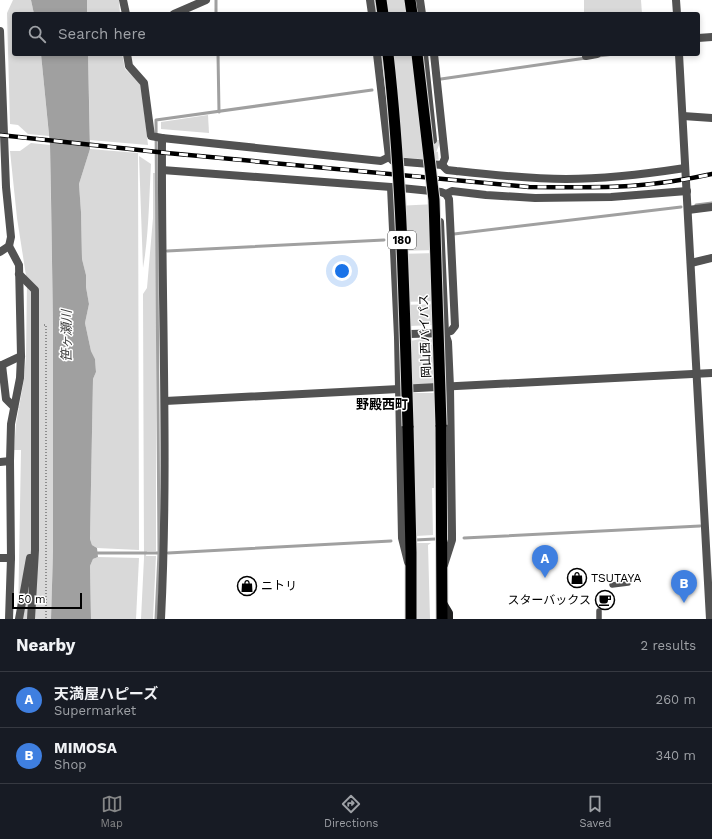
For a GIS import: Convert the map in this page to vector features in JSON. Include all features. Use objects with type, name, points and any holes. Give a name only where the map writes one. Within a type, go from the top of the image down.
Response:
[{"type":"highway","points":[[381,0],[383,12]]},
{"type":"highway","points":[[410,0],[412,12]]},
{"type":"highway","name":"岡山西バイパス","points":[[388,56],[395,115],[400,200],[408,426],[411,619]]},
{"type":"highway","name":"岡山西バイパス","points":[[417,56],[434,200],[441,425],[442,619]]},
{"type":"highway","points":[[407,619],[411,601]]},
{"type":"main road","points":[[442,602],[449,613],[449,619]]},
{"type":"street","points":[[123,0],[126,12]]},
{"type":"street","points":[[179,12],[206,0]]},
{"type":"street","points":[[370,0],[372,12]]},
{"type":"street","points":[[420,0],[422,12]]},
{"type":"street","points":[[676,0],[677,12]]},
{"type":"street","points":[[0,31],[6,187],[10,237],[9,246],[18,265],[19,274],[21,356],[20,378],[11,424],[11,558],[9,619]]},
{"type":"street","points":[[700,38],[712,37]]},
{"type":"street","points":[[127,56],[129,66],[144,83],[151,136],[381,161],[389,157]]},
{"type":"street","points":[[377,56],[389,157],[393,161],[442,165],[447,170],[456,171],[517,177],[566,179],[640,175],[686,168]]},
{"type":"street","points":[[424,56],[433,140]]},
{"type":"street","points":[[434,56],[445,158],[442,165]]},
{"type":"street","points":[[679,56],[710,619]]},
{"type":"street","points":[[683,116],[712,118]]},
{"type":"street","points":[[159,137],[162,170],[165,401],[165,550],[162,619]]},
{"type":"street","points":[[162,170],[391,187],[441,192],[446,194],[449,199],[455,326],[451,331],[444,333],[410,334],[398,337]]},
{"type":"street","points":[[391,187],[400,390],[402,538],[411,579]]},
{"type":"street","points":[[446,194],[452,191],[535,198],[603,197],[687,191]]},
{"type":"street","points":[[688,210],[712,207]]},
{"type":"street","points":[[440,222],[444,333],[448,342],[450,387],[452,533],[450,547],[441,574]]},
{"type":"street","points":[[0,252],[9,246]]},
{"type":"street","points":[[690,263],[712,258]]},
{"type":"street","points":[[19,274],[35,290],[34,550],[31,619]]},
{"type":"street","points":[[14,407],[6,399],[1,366],[21,356]]},
{"type":"street","points":[[165,401],[712,373]]},
{"type":"street","points":[[0,462],[10,460]]},
{"type":"street","points":[[19,619],[30,558],[34,550]]},
{"type":"street","points":[[0,558],[11,558]]},
{"type":"lane","points":[[612,585],[628,583]]},
{"type":"lane","points":[[599,611],[599,619]]},
{"type":"path","points":[[46,325],[46,619]]},
{"type":"shaded area","points":[[13,0],[31,0],[34,12],[12,12],[12,56],[41,56],[49,136],[28,134],[18,125],[10,124],[7,13]]},
{"type":"shaded area","points":[[87,0],[119,0],[120,12],[87,12]]},
{"type":"shaded area","points":[[373,0],[418,0],[420,12],[376,12]]},
{"type":"shaded area","points":[[584,0],[641,0],[642,12],[584,12]]},
{"type":"shaded area","points":[[88,56],[122,56],[125,69],[141,84],[148,145],[90,140]]},
{"type":"shaded area","points":[[380,56],[421,56],[432,140],[441,140],[433,160],[396,157],[389,131],[385,95],[387,89],[385,72],[382,67]]},
{"type":"shaded area","points":[[208,115],[209,133],[161,129],[161,122]]},
{"type":"shaded area","points":[[31,143],[50,145],[53,324],[53,552],[51,619],[18,619],[21,450],[14,450],[16,424],[24,379],[26,356],[27,282],[17,218],[10,151],[20,151]]},
{"type":"shaded area","points":[[90,149],[138,153],[139,550],[97,548],[92,545],[90,539],[93,379],[96,372],[95,359],[91,351],[85,323],[89,304],[86,287],[86,275],[82,259],[79,184]]},
{"type":"shaded area","points":[[139,156],[151,164],[148,229],[143,268]]},
{"type":"shaded area","points":[[153,173],[155,173],[156,218],[156,551],[147,551],[146,556],[156,556],[153,619],[141,619],[144,558],[143,294],[147,288],[153,218]]},
{"type":"shaded area","points":[[436,204],[438,250],[398,251],[396,206]]},
{"type":"shaded area","points":[[438,251],[441,321],[433,325],[410,326],[401,330],[400,305],[440,304],[440,301],[400,302],[400,305],[398,254],[438,253]]},
{"type":"shaded area","points":[[426,338],[434,340],[443,348],[445,361],[445,382],[443,384],[404,385],[410,341]]},
{"type":"shaded area","points":[[413,393],[434,393],[434,488],[432,488],[433,535],[416,536]]},
{"type":"shaded area","points":[[416,543],[431,543],[428,545],[430,619],[416,619]]},
{"type":"shaded area","points":[[98,557],[139,558],[136,619],[91,619],[90,566],[93,559]]},
{"type":"water","points":[[31,0],[87,0],[87,12],[34,12]]},
{"type":"water","name":"笹ヶ瀬川","points":[[41,56],[88,56],[90,149],[79,184],[82,259],[86,275],[86,287],[89,304],[85,323],[91,351],[95,359],[96,372],[93,379],[90,539],[92,545],[97,548],[98,557],[93,559],[90,566],[91,619],[51,619],[53,552],[53,324],[50,145]]},
{"type":"waterway","points":[[216,0],[216,12]]},
{"type":"waterway","points":[[218,56],[219,112]]},
{"type":"waterway","points":[[441,79],[586,58]]},
{"type":"waterway","points":[[156,619],[159,553],[156,120],[372,90]]},
{"type":"waterway","points":[[696,205],[712,203]]},
{"type":"waterway","points":[[454,234],[681,207]]},
{"type":"waterway","points":[[167,251],[384,240]]},
{"type":"waterway","points":[[464,538],[700,526]]},
{"type":"waterway","points":[[415,540],[435,539]]},
{"type":"waterway","points":[[168,553],[391,541]]},
{"type":"waterway","points":[[95,553],[160,553]]},
{"type":"tunnel","points":[[433,140],[435,165]]},
{"type":"railway","points":[[0,135],[167,153],[529,187],[630,186],[671,182],[712,174]]},
{"type":"place","name":"天満屋ハピーズ","points":[[545,578]]},
{"type":"place","name":"TSUTAYA","points":[[577,578]]},
{"type":"place","name":"ニトリ","points":[[247,586]]},
{"type":"place","name":"スターバックス","points":[[605,600]]},
{"type":"place","name":"MIMOSA","points":[[684,603]]},
{"type":"district","name":"野殿西町","points":[[382,404]]}]
